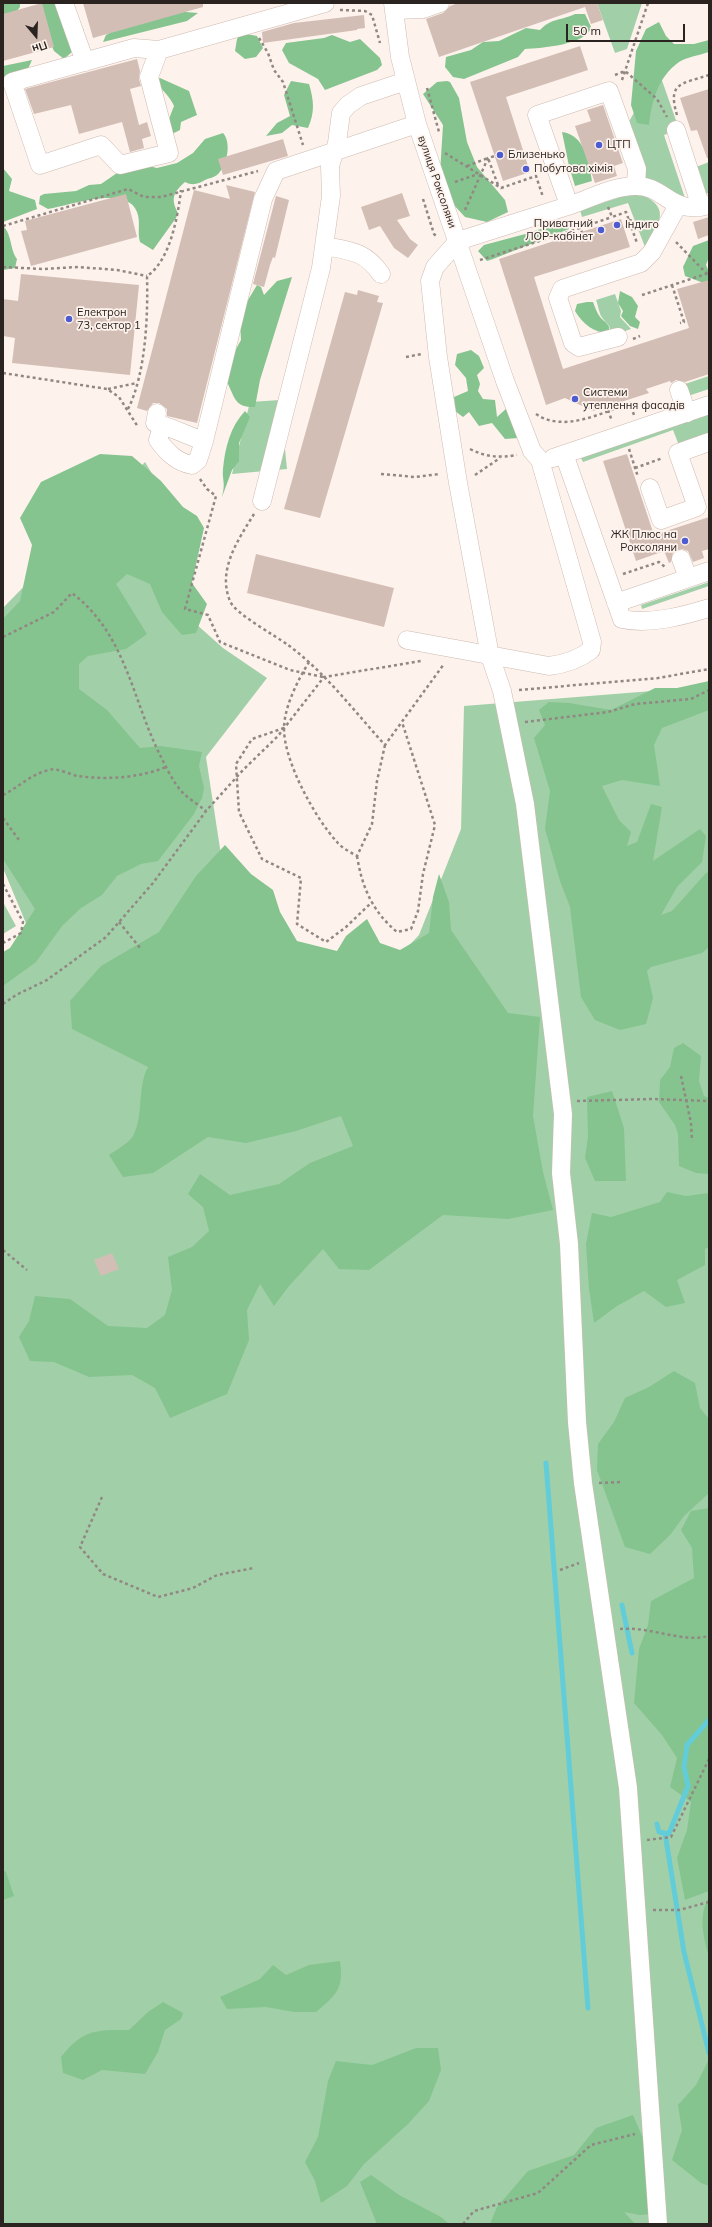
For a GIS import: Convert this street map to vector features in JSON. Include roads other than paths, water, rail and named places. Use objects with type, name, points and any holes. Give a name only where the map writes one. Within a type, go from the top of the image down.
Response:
[{"type":"street","points":[[64,3],[85,62]]},
{"type":"street","points":[[394,6],[423,9],[440,3]]},
{"type":"street","points":[[159,50],[149,77],[170,153],[120,165],[101,145],[40,165],[12,82],[134,48],[159,50],[322,4]]},
{"type":"street","name":"вулиця Роксоляни","points":[[394,6],[400,57],[417,124],[458,241],[571,205],[603,193],[636,186],[656,192],[678,205],[693,209],[705,206]]},
{"type":"street","points":[[262,501],[321,268],[325,246],[330,196],[330,166],[341,113],[348,105],[361,96],[406,81]]},
{"type":"street","points":[[571,205],[537,115],[609,91],[637,169],[636,186]]},
{"type":"street","points":[[204,441],[185,436],[170,426],[155,423],[173,457],[182,463],[192,465],[198,460],[204,441],[263,199],[276,171],[417,124]]},
{"type":"street","points":[[676,130],[705,206]]},
{"type":"street","points":[[622,339],[579,347],[573,343],[558,298],[562,289],[641,263],[652,252],[678,205]]},
{"type":"street","points":[[407,640],[490,655],[549,666],[565,664],[582,658],[591,650],[592,642],[536,456],[505,381],[458,241],[435,267],[430,281],[438,357],[456,472],[490,655],[502,691],[529,830],[563,1114],[561,1173],[568,1244],[577,1422],[583,1482],[628,1788],[658,2224]]},
{"type":"street","points":[[325,246],[347,250],[367,257],[381,274]]},
{"type":"street","points":[[679,390],[687,412]]},
{"type":"street","points":[[536,456],[564,454],[639,430],[709,405]]},
{"type":"street","points":[[650,488],[661,520],[697,507],[678,453],[709,442]]},
{"type":"street","points":[[564,454],[622,619],[635,622],[689,614],[709,608]]},
{"type":"street","points":[[616,603],[684,569],[709,571]]},
{"type":"waterway","points":[[546,1463],[588,2008]]},
{"type":"waterway","points":[[622,1605],[632,1653]]},
{"type":"waterway","points":[[657,1824],[659,1832],[668,1834],[688,1786],[684,1767],[687,1745],[709,1720]]},
{"type":"waterway","points":[[665,1833],[684,1952],[709,2053]]},
{"type":"place","name":"ЦТП","points":[[599,145]]},
{"type":"place","name":"Близенько","points":[[500,155]]},
{"type":"place","name":"Побутова хімія","points":[[526,169]]},
{"type":"place","name":"Індиго","points":[[617,225]]},
{"type":"place","name":"Приватний ЛОР-кабінет","points":[[601,230]]},
{"type":"place","name":"Електрон 73, сектор 1","points":[[69,319]]},
{"type":"place","name":"Системи утеплення фасадів","points":[[575,399]]},
{"type":"place","name":"ЖК Плюс на Роксоляни","points":[[685,541]]}]
